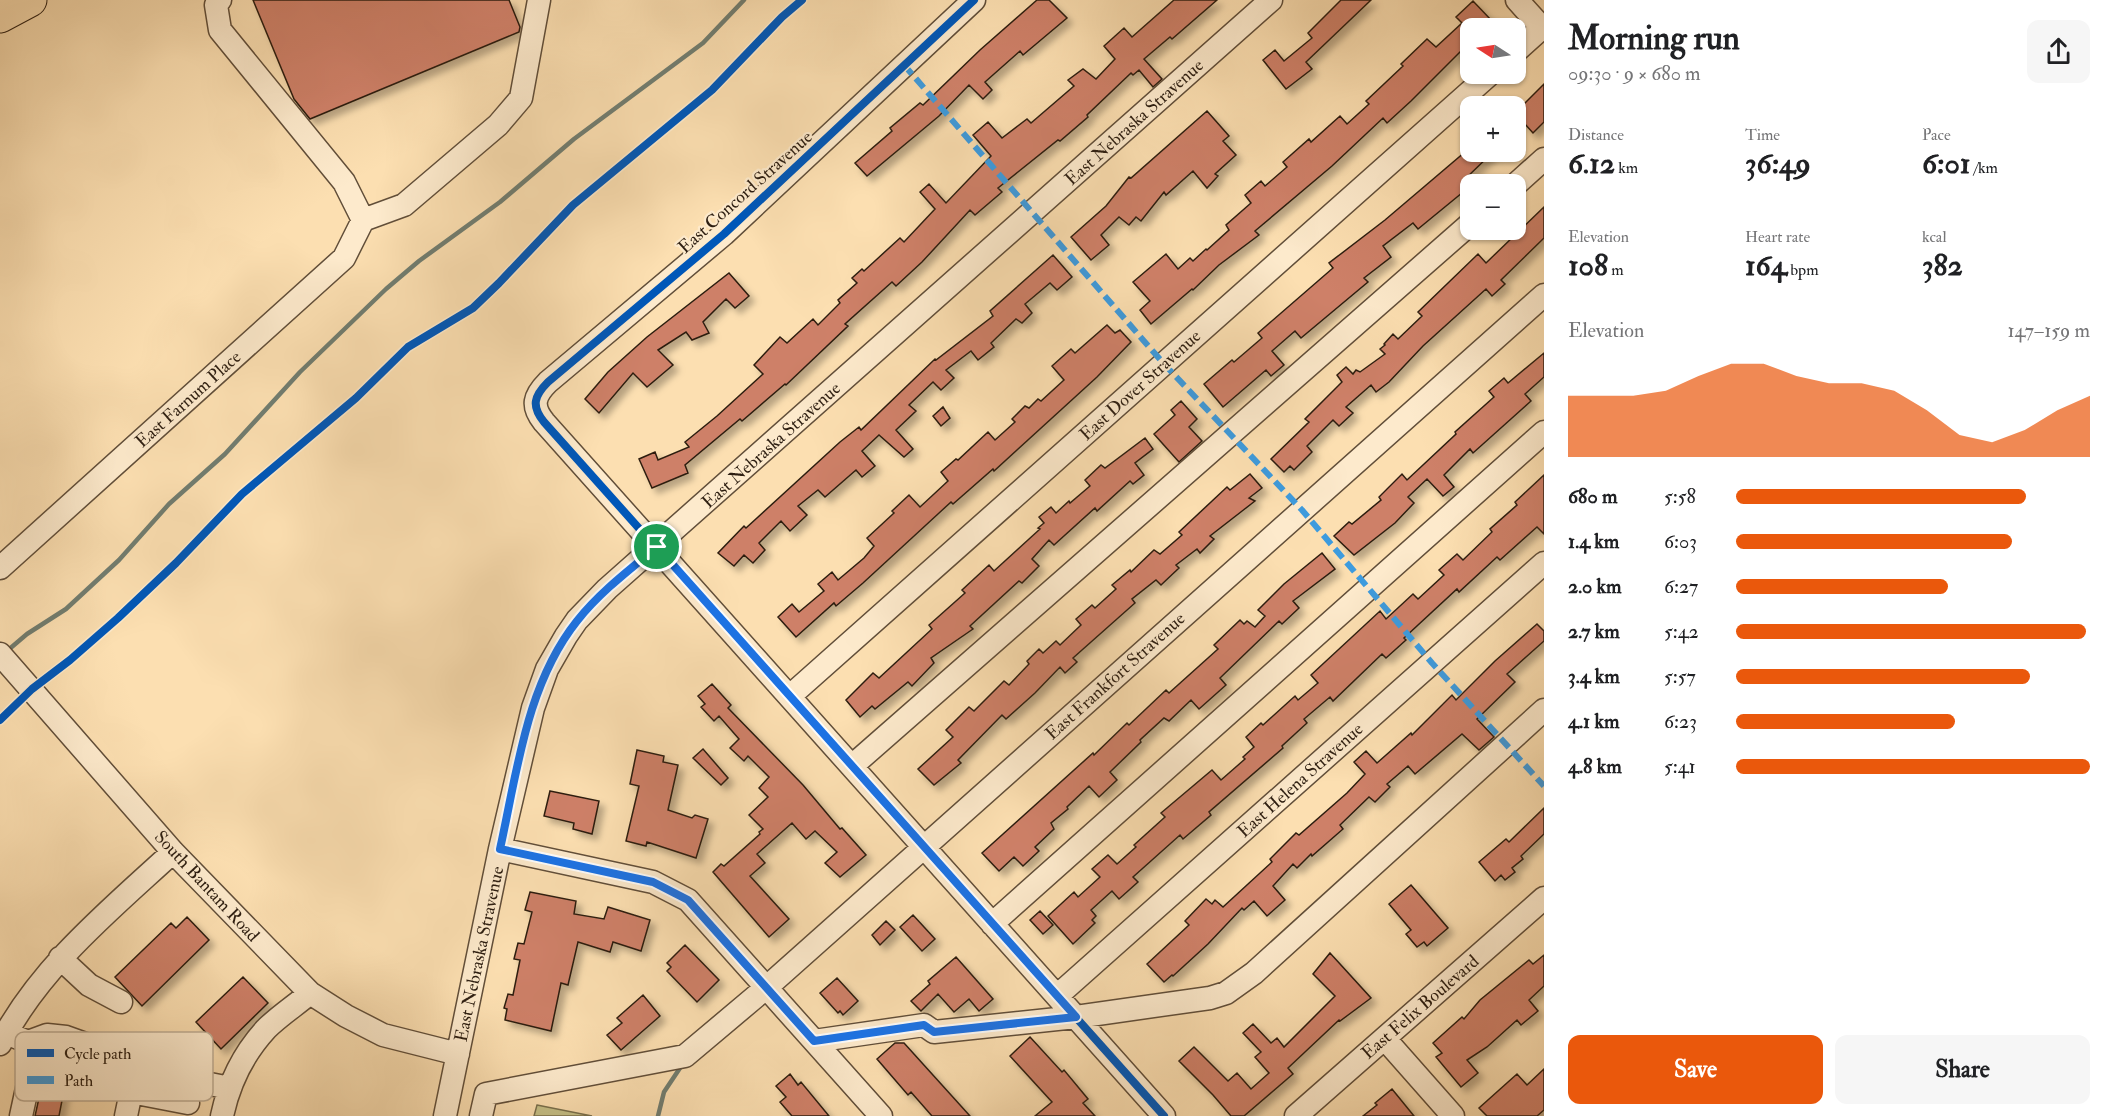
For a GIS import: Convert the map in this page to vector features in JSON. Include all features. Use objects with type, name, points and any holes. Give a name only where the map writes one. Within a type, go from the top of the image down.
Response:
[{"type":"highway","points":[[0,16],[30,0]]},
{"type":"street","points":[[218,3],[220,30],[344,182],[363,220],[404,206],[498,125],[521,98],[539,0]]},
{"type":"street","name":"East Concord Stravenue","points":[[657,547],[539,416],[536,403],[537,394],[548,382],[723,234],[974,0]]},
{"type":"street","name":"East Nebraska Stravenue","points":[[445,1116],[526,734],[540,687],[556,652],[577,620],[592,604],[1271,0]]},
{"type":"street","points":[[1517,0],[1543,28],[1526,43]]},
{"type":"street","name":"East Dover Stravenue","points":[[790,696],[1480,84]]},
{"type":"street","points":[[1526,175],[1544,159]]},
{"type":"street","name":"East Farnum Place","points":[[0,568],[344,258],[363,220]]},
{"type":"street","points":[[852,766],[1460,233]]},
{"type":"street","name":"East Frankfort Stravenue","points":[[481,1116],[486,1094],[685,1056],[766,987],[1544,295]]},
{"type":"street","points":[[992,924],[1544,432]]},
{"type":"street","points":[[657,547],[1164,1116]]},
{"type":"street","name":"East Helena Stravenue","points":[[1057,996],[1544,563]]},
{"type":"street","name":"South Bantam Road","points":[[7,662],[173,852],[310,993],[346,1016],[383,1035],[458,1054]]},
{"type":"street","points":[[814,1041],[924,1025],[934,1032],[1076,1017],[1210,998],[1226,993],[1254,973],[1544,710]]},
{"type":"street","points":[[500,849],[653,882],[688,900],[881,1116]]},
{"type":"street","points":[[3,1039],[33,990],[60,958],[173,852]]},
{"type":"street","name":"East Felix Boulevard","points":[[1296,1116],[1544,898]]},
{"type":"street","points":[[60,958],[89,985],[121,1002]]},
{"type":"street","points":[[222,1116],[239,1064],[267,1028],[310,993]]},
{"type":"street","points":[[1384,1039],[1453,1116]]},
{"type":"street","points":[[213,1090],[230,1088]]},
{"type":"street","points":[[21,1116],[24,1101]]},
{"type":"street","points":[[126,1116],[129,1101]]},
{"type":"shaded area","points":[[537,1105],[592,1116],[534,1116]]},
{"type":"building","points":[[253,0],[509,0],[520,27],[519,32],[310,119],[294,99]]},
{"type":"building","points":[[1037,0],[1049,0],[1067,18],[1023,55],[1020,51],[985,82],[992,90],[983,99],[969,85],[939,116],[867,176],[855,163],[892,131],[890,128],[920,103],[923,105],[980,50]]},
{"type":"building","points":[[1174,0],[1217,0],[1172,39],[1170,37],[1144,59],[1162,79],[1153,87],[1139,70],[1133,75],[1131,73],[1087,115],[1088,117],[998,188],[1002,192],[975,215],[970,210],[922,262],[896,286],[892,282],[845,324],[848,326],[786,385],[742,421],[740,419],[685,465],[688,473],[652,488],[639,459],[655,452],[658,460],[689,447],[685,442],[763,374],[754,365],[780,337],[787,343],[813,319],[818,325],[840,303],[838,300],[857,283],[852,278],[862,269],[864,271],[900,238],[904,242],[935,209],[920,192],[929,184],[946,203],[991,156],[973,135],[988,122],[1002,138],[1027,119],[1031,123],[1074,86],[1068,80],[1083,69],[1096,79],[1115,59],[1104,46],[1124,28],[1132,37]]},
{"type":"building","points":[[1341,0],[1371,0],[1306,62],[1312,69],[1286,89],[1263,60],[1275,50],[1284,61],[1312,38],[1308,33]]},
{"type":"building","points":[[1473,1],[1489,18],[1460,18],[1460,21],[1456,17]]},
{"type":"building","points":[[1460,25],[1460,52],[1411,101],[1387,123],[1383,118],[1332,166],[1255,231],[1259,235],[1219,265],[1193,290],[1151,324],[1140,310],[1150,301],[1133,282],[1166,254],[1178,269],[1190,258],[1193,261],[1229,230],[1226,225],[1251,203],[1245,195],[1261,181],[1265,186],[1287,167],[1283,162],[1309,139],[1311,142],[1340,116],[1347,124],[1369,104],[1366,101],[1403,66],[1401,64],[1427,39],[1436,47]]},
{"type":"building","points":[[1544,84],[1544,122],[1533,133],[1526,125],[1526,102]]},
{"type":"building","points":[[1207,111],[1229,136],[1223,141],[1236,155],[1215,174],[1218,176],[1207,188],[1193,171],[1166,195],[1164,192],[1141,221],[1136,217],[1129,225],[1119,217],[1101,235],[1109,245],[1091,260],[1071,237],[1106,206],[1129,177],[1131,178]]},
{"type":"building","points":[[1460,156],[1460,162],[1483,162],[1470,174],[1460,174],[1460,195],[1418,229],[1413,223],[1383,246],[1391,257],[1364,278],[1368,282],[1301,338],[1295,331],[1272,351],[1284,365],[1271,376],[1266,370],[1223,407],[1204,384],[1262,338],[1258,333],[1333,268],[1329,263],[1385,220]]},
{"type":"building","points":[[1544,207],[1544,238],[1501,280],[1505,284],[1492,296],[1486,289],[1423,346],[1389,382],[1376,392],[1371,385],[1346,407],[1353,413],[1339,426],[1333,420],[1307,446],[1312,452],[1294,470],[1290,466],[1284,472],[1271,459],[1309,422],[1305,419],[1342,382],[1337,375],[1346,367],[1353,374],[1356,370],[1360,372],[1385,354],[1380,349],[1393,334],[1398,339],[1422,316],[1418,312],[1478,254],[1486,263],[1510,240],[1526,240],[1526,224]]},
{"type":"building","points":[[1053,255],[1072,277],[1057,290],[1050,283],[1025,304],[1032,313],[1022,323],[1016,319],[991,343],[994,347],[978,360],[971,351],[946,370],[954,378],[941,390],[933,382],[909,405],[916,411],[896,430],[913,449],[904,457],[879,435],[862,451],[875,466],[862,477],[856,470],[825,497],[818,490],[798,506],[807,515],[790,531],[781,521],[759,543],[765,550],[753,563],[744,555],[734,566],[718,553],[744,526],[746,528],[840,442],[859,427],[861,430],[935,359],[993,316],[990,311]]},
{"type":"building","points":[[729,273],[749,296],[735,308],[726,299],[703,322],[709,333],[692,340],[686,332],[658,350],[673,365],[647,387],[633,373],[599,413],[585,399],[608,372],[647,337]]},
{"type":"building","points":[[1107,325],[1115,333],[1120,330],[1131,342],[1097,377],[994,471],[993,469],[953,504],[951,502],[863,583],[836,606],[834,603],[796,637],[778,617],[792,604],[799,612],[824,591],[818,584],[832,572],[838,580],[864,558],[874,546],[867,538],[894,513],[892,511],[909,495],[920,507],[948,481],[941,472],[956,459],[958,460],[988,432],[995,440],[1015,422],[1012,419],[1025,406],[1029,408],[1038,399],[1041,401],[1064,380],[1052,366],[1071,349],[1075,353]]},
{"type":"building","points":[[1544,353],[1544,377],[1525,394],[1531,401],[1473,453],[1470,449],[1444,475],[1454,487],[1443,496],[1427,479],[1408,497],[1414,503],[1395,523],[1354,555],[1334,536],[1349,522],[1352,524],[1381,500],[1379,497],[1402,474],[1407,480],[1494,397],[1489,391],[1504,378],[1508,383]]},
{"type":"building","points":[[1181,401],[1197,419],[1189,427],[1202,441],[1179,462],[1154,434],[1175,415],[1171,410]]},
{"type":"building","points":[[943,407],[950,418],[941,426],[933,416]]},
{"type":"building","points":[[1145,438],[1153,449],[1135,463],[1144,475],[1133,484],[1130,481],[1097,511],[1095,508],[1054,545],[1049,540],[1032,559],[1039,566],[1022,583],[1019,581],[970,626],[973,629],[931,658],[934,663],[912,686],[908,682],[875,709],[872,706],[860,717],[846,700],[873,673],[879,678],[932,629],[929,625],[965,593],[962,590],[989,565],[994,571],[1040,529],[1038,528],[1044,523],[1039,517],[1051,507],[1056,513],[1069,501],[1070,503],[1090,486],[1085,480],[1101,465],[1105,468]]},
{"type":"building","points":[[1250,474],[1262,488],[1249,498],[1255,501],[1210,536],[1214,539],[1200,553],[1197,549],[1176,565],[1179,568],[1161,585],[1156,580],[1132,599],[1135,603],[1073,658],[1077,662],[1065,673],[1060,667],[1006,719],[1002,715],[958,760],[961,763],[934,785],[918,769],[953,737],[946,730],[969,707],[974,711],[1004,681],[1009,685],[1029,664],[1027,661],[1039,649],[1043,653],[1056,641],[1060,645],[1081,625],[1076,619],[1092,605],[1095,608],[1116,589],[1112,585],[1130,570],[1131,572],[1154,550],[1160,554],[1182,535],[1179,532],[1227,487],[1230,490]]},
{"type":"building","points":[[1544,475],[1544,534],[1537,527],[1500,560],[1497,557],[1459,592],[1457,589],[1386,658],[1382,654],[1333,701],[1330,697],[1304,719],[1307,723],[1282,746],[1283,748],[1209,812],[1211,815],[1183,839],[1180,835],[1133,877],[1138,882],[1119,899],[1112,891],[1091,910],[1096,916],[1092,920],[1095,923],[1073,944],[1048,916],[1074,892],[1078,897],[1100,877],[1092,869],[1108,855],[1117,864],[1165,817],[1161,813],[1212,770],[1221,780],[1245,759],[1243,757],[1254,747],[1246,737],[1295,696],[1298,700],[1318,683],[1311,675],[1380,611],[1386,619],[1413,594],[1418,599],[1444,575],[1439,570],[1457,554],[1463,560],[1492,532],[1490,529],[1517,505],[1515,502]]},
{"type":"building","points":[[1322,553],[1335,569],[1293,601],[1299,608],[1282,624],[1279,621],[1220,678],[1226,685],[1199,709],[1191,700],[1169,721],[1164,718],[1110,772],[1117,780],[1099,797],[1089,786],[1067,807],[1068,809],[1051,823],[1054,829],[1035,847],[1039,851],[1023,866],[1014,857],[999,871],[982,853],[1127,723],[1129,725],[1166,690],[1169,693],[1218,649],[1214,645],[1240,620],[1244,624],[1247,621],[1255,627],[1265,616],[1258,610],[1284,584]]},
{"type":"building","points":[[1537,624],[1544,631],[1544,641],[1507,674],[1515,682],[1477,719],[1494,737],[1479,750],[1462,734],[1415,774],[1408,766],[1387,784],[1390,787],[1375,802],[1369,797],[1340,825],[1343,829],[1312,856],[1311,854],[1297,868],[1293,864],[1273,886],[1285,900],[1267,916],[1254,901],[1244,910],[1242,908],[1208,944],[1164,982],[1147,964],[1189,925],[1185,921],[1206,899],[1212,904],[1215,900],[1223,907],[1272,862],[1270,859],[1296,833],[1299,835],[1347,793],[1365,774],[1354,762],[1366,751],[1377,763],[1411,733],[1412,735],[1452,695],[1456,700]]},
{"type":"building","points":[[712,684],[731,705],[728,708],[803,785],[840,829],[842,828],[866,855],[840,877],[825,863],[837,852],[815,831],[806,839],[792,823],[757,854],[765,863],[750,876],[789,919],[769,937],[713,872],[721,864],[724,866],[763,829],[749,815],[768,797],[759,788],[769,777],[748,756],[744,761],[730,748],[739,739],[719,716],[714,721],[701,707],[705,704],[698,696]]},
{"type":"building","points":[[703,749],[728,778],[721,785],[693,758]]},
{"type":"building","points":[[637,750],[664,756],[663,762],[678,765],[668,810],[692,818],[695,815],[708,819],[696,858],[647,842],[646,846],[626,841],[639,786],[630,784]]},
{"type":"building","points":[[550,791],[599,801],[592,834],[573,829],[574,823],[544,816]]},
{"type":"building","points":[[1544,808],[1544,834],[1521,856],[1523,859],[1512,868],[1515,872],[1505,880],[1501,875],[1495,881],[1479,862],[1506,839],[1509,842]]},
{"type":"building","points":[[1411,885],[1448,928],[1427,946],[1424,942],[1417,947],[1406,934],[1411,930],[1389,904]]},
{"type":"building","points":[[530,892],[576,901],[574,914],[604,919],[608,907],[650,920],[641,951],[613,942],[610,952],[578,942],[568,985],[561,983],[551,1031],[505,1020],[507,1009],[504,1008],[508,994],[513,995],[520,960],[514,959],[518,943],[524,944],[532,912],[525,910]]},
{"type":"building","points":[[1040,911],[1053,925],[1043,934],[1030,920]]},
{"type":"building","points":[[913,915],[935,939],[922,951],[900,927]]},
{"type":"building","points":[[187,917],[209,940],[142,1006],[115,977],[171,923],[176,928]]},
{"type":"building","points":[[886,921],[895,930],[880,945],[872,935]]},
{"type":"building","points":[[685,945],[719,980],[697,1002],[667,971],[671,967],[667,963]]},
{"type":"building","points":[[1330,953],[1371,998],[1339,1020],[1288,1068],[1293,1074],[1244,1116],[1231,1116],[1179,1061],[1194,1047],[1228,1081],[1237,1073],[1251,1089],[1269,1073],[1255,1057],[1261,1052],[1243,1033],[1253,1024],[1271,1043],[1277,1038],[1284,1047],[1335,996],[1313,974]]},
{"type":"building","points":[[1544,955],[1544,986],[1529,1000],[1538,1011],[1521,1025],[1517,1020],[1487,1047],[1467,1060],[1478,1073],[1461,1087],[1436,1057],[1442,1053],[1433,1043],[1462,1017],[1464,1019],[1480,1000],[1529,960],[1533,964]]},
{"type":"building","points":[[956,957],[993,999],[979,1011],[969,999],[954,1012],[938,994],[921,1011],[911,1001],[930,984],[928,981]]},
{"type":"building","points":[[243,977],[268,1003],[221,1049],[213,1040],[213,1032],[205,1032],[196,1022]]},
{"type":"building","points":[[837,978],[858,1001],[843,1015],[840,1011],[838,1013],[820,993]]},
{"type":"building","points":[[643,995],[660,1016],[621,1050],[607,1035],[622,1023],[617,1018]]},
{"type":"building","points":[[1030,1037],[1062,1072],[1064,1070],[1088,1099],[1083,1103],[1095,1116],[1035,1116],[1052,1102],[1010,1056]]},
{"type":"building","points":[[895,1043],[904,1043],[970,1116],[932,1116],[911,1092],[908,1095],[877,1059]]},
{"type":"building","points":[[1544,1069],[1544,1110],[1537,1116],[1487,1116],[1479,1108],[1517,1074],[1527,1085]]},
{"type":"building","points":[[790,1074],[798,1085],[801,1082],[829,1116],[792,1116],[780,1102],[786,1097],[776,1086]]},
{"type":"building","points":[[1392,1089],[1414,1116],[1363,1116],[1377,1105],[1375,1103]]},
{"type":"building","points":[[38,1101],[62,1101],[59,1116],[35,1116]]},
{"type":"waterway","points":[[7,651],[27,634],[66,609],[119,560],[169,504],[225,454],[300,372],[386,289],[419,261],[500,202],[574,139],[703,43],[744,0]]},
{"type":"waterway","points":[[658,1116],[664,1092],[682,1065]]},
{"type":"marked path","points":[[904,65],[1164,364],[1302,510],[1432,663],[1544,786]]},
{"type":"cycle path","points":[[0,720],[32,689],[70,660],[118,618],[176,563],[242,494],[356,398],[408,347],[473,308],[573,205],[712,90],[782,17],[802,0]]},
{"type":"cycle path","points":[[974,0],[724,234],[548,382],[537,397],[536,406],[544,422],[1164,1116]]},
{"type":"route","points":[[657,547],[1076,1017],[934,1032],[924,1025],[814,1041],[688,900],[653,882],[500,849],[526,734],[547,669],[577,620],[607,589],[657,547]]}]
